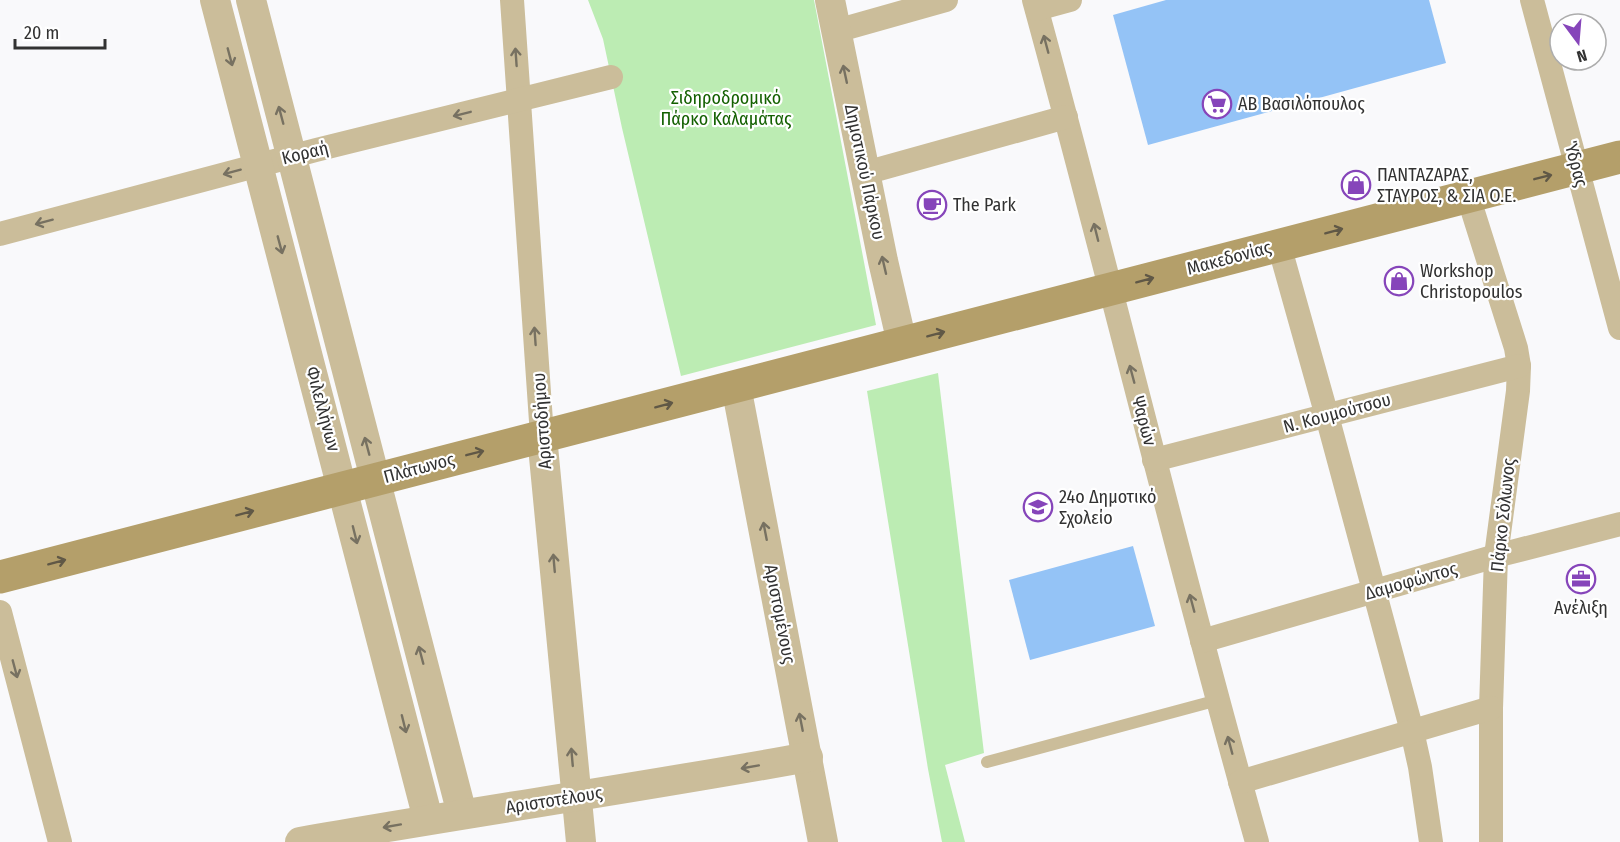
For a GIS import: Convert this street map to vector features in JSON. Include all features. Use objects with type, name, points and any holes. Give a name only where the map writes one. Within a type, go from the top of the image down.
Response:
[{"type":"main road","name":"Μακεδονίας","points":[[839,359],[1620,157]]},
{"type":"main road","name":"Πλάτωνος","points":[[0,577],[839,359]]},
{"type":"street","name":"Φιλελλήνων","points":[[215,0],[428,819]]},
{"type":"street","name":"Φιλελλήνων","points":[[251,0],[462,814]]},
{"type":"street","name":"Αριστοδήμου","points":[[512,0],[542,436],[581,842]]},
{"type":"street","name":"Δημοτικού Πάρκου","points":[[830,0],[902,343]]},
{"type":"street","points":[[836,31],[946,0]]},
{"type":"street","points":[[1035,4],[1070,0]]},
{"type":"street","name":"Ύδρας","points":[[1532,0],[1620,328]]},
{"type":"street","name":"Ψαρών","points":[[1035,4],[1239,782],[1257,842]]},
{"type":"street","name":"Κοραή","points":[[0,234],[292,156],[611,77]]},
{"type":"street","points":[[866,173],[1066,117]]},
{"type":"street","name":"Πάρκο Σόλωνος","points":[[1468,196],[1510,328],[1519,366],[1518,391],[1496,556],[1491,708],[1491,842]]},
{"type":"street","points":[[1279,245],[1412,731],[1420,767],[1431,842]]},
{"type":"street","name":"Ν. Κουμούτσου","points":[[1154,460],[1519,366]]},
{"type":"street","name":"Αριστομένους","points":[[736,386],[823,842]]},
{"type":"street","name":"Δαμοφώντος","points":[[1202,641],[1496,556],[1620,524]]},
{"type":"street","points":[[0,612],[60,842]]},
{"type":"street","points":[[1239,782],[1491,708]]},
{"type":"street","name":"Αριστοτέλους","points":[[300,842],[808,757]]},
{"type":"lane","points":[[987,762],[1218,700]]},
{"type":"green space","name":"Σιδηροδρομικό Πάρκο Καλαμάτας","points":[[588,0],[814,0],[876,325],[681,376],[603,39]]},
{"type":"green space","points":[[938,373],[984,753],[945,765],[965,842],[942,842],[928,769],[867,391]]},
{"type":"building","name":"ΑΒ Βασιλόπουλος","points":[[1166,0],[1429,0],[1446,63],[1148,145],[1113,15]]},
{"type":"building","points":[[1133,546],[1155,626],[1030,660],[1009,580]]},
{"type":"place","name":"ΑΒ Βασιλόπουλος","points":[[1217,104]]},
{"type":"place","name":"ΠΑΝΤΑΖΑΡΑΣ, ΣΤΑΥΡΟΣ, & ΣΙΑ Ο.Ε.","points":[[1356,185]]},
{"type":"place","name":"The Park","points":[[932,205]]},
{"type":"place","name":"Workshop Christopoulos","points":[[1399,281]]},
{"type":"place","name":"24ο Δημοτικό Σχολείο","points":[[1038,507]]},
{"type":"place","name":"Ανέλιξη","points":[[1581,579]]}]
